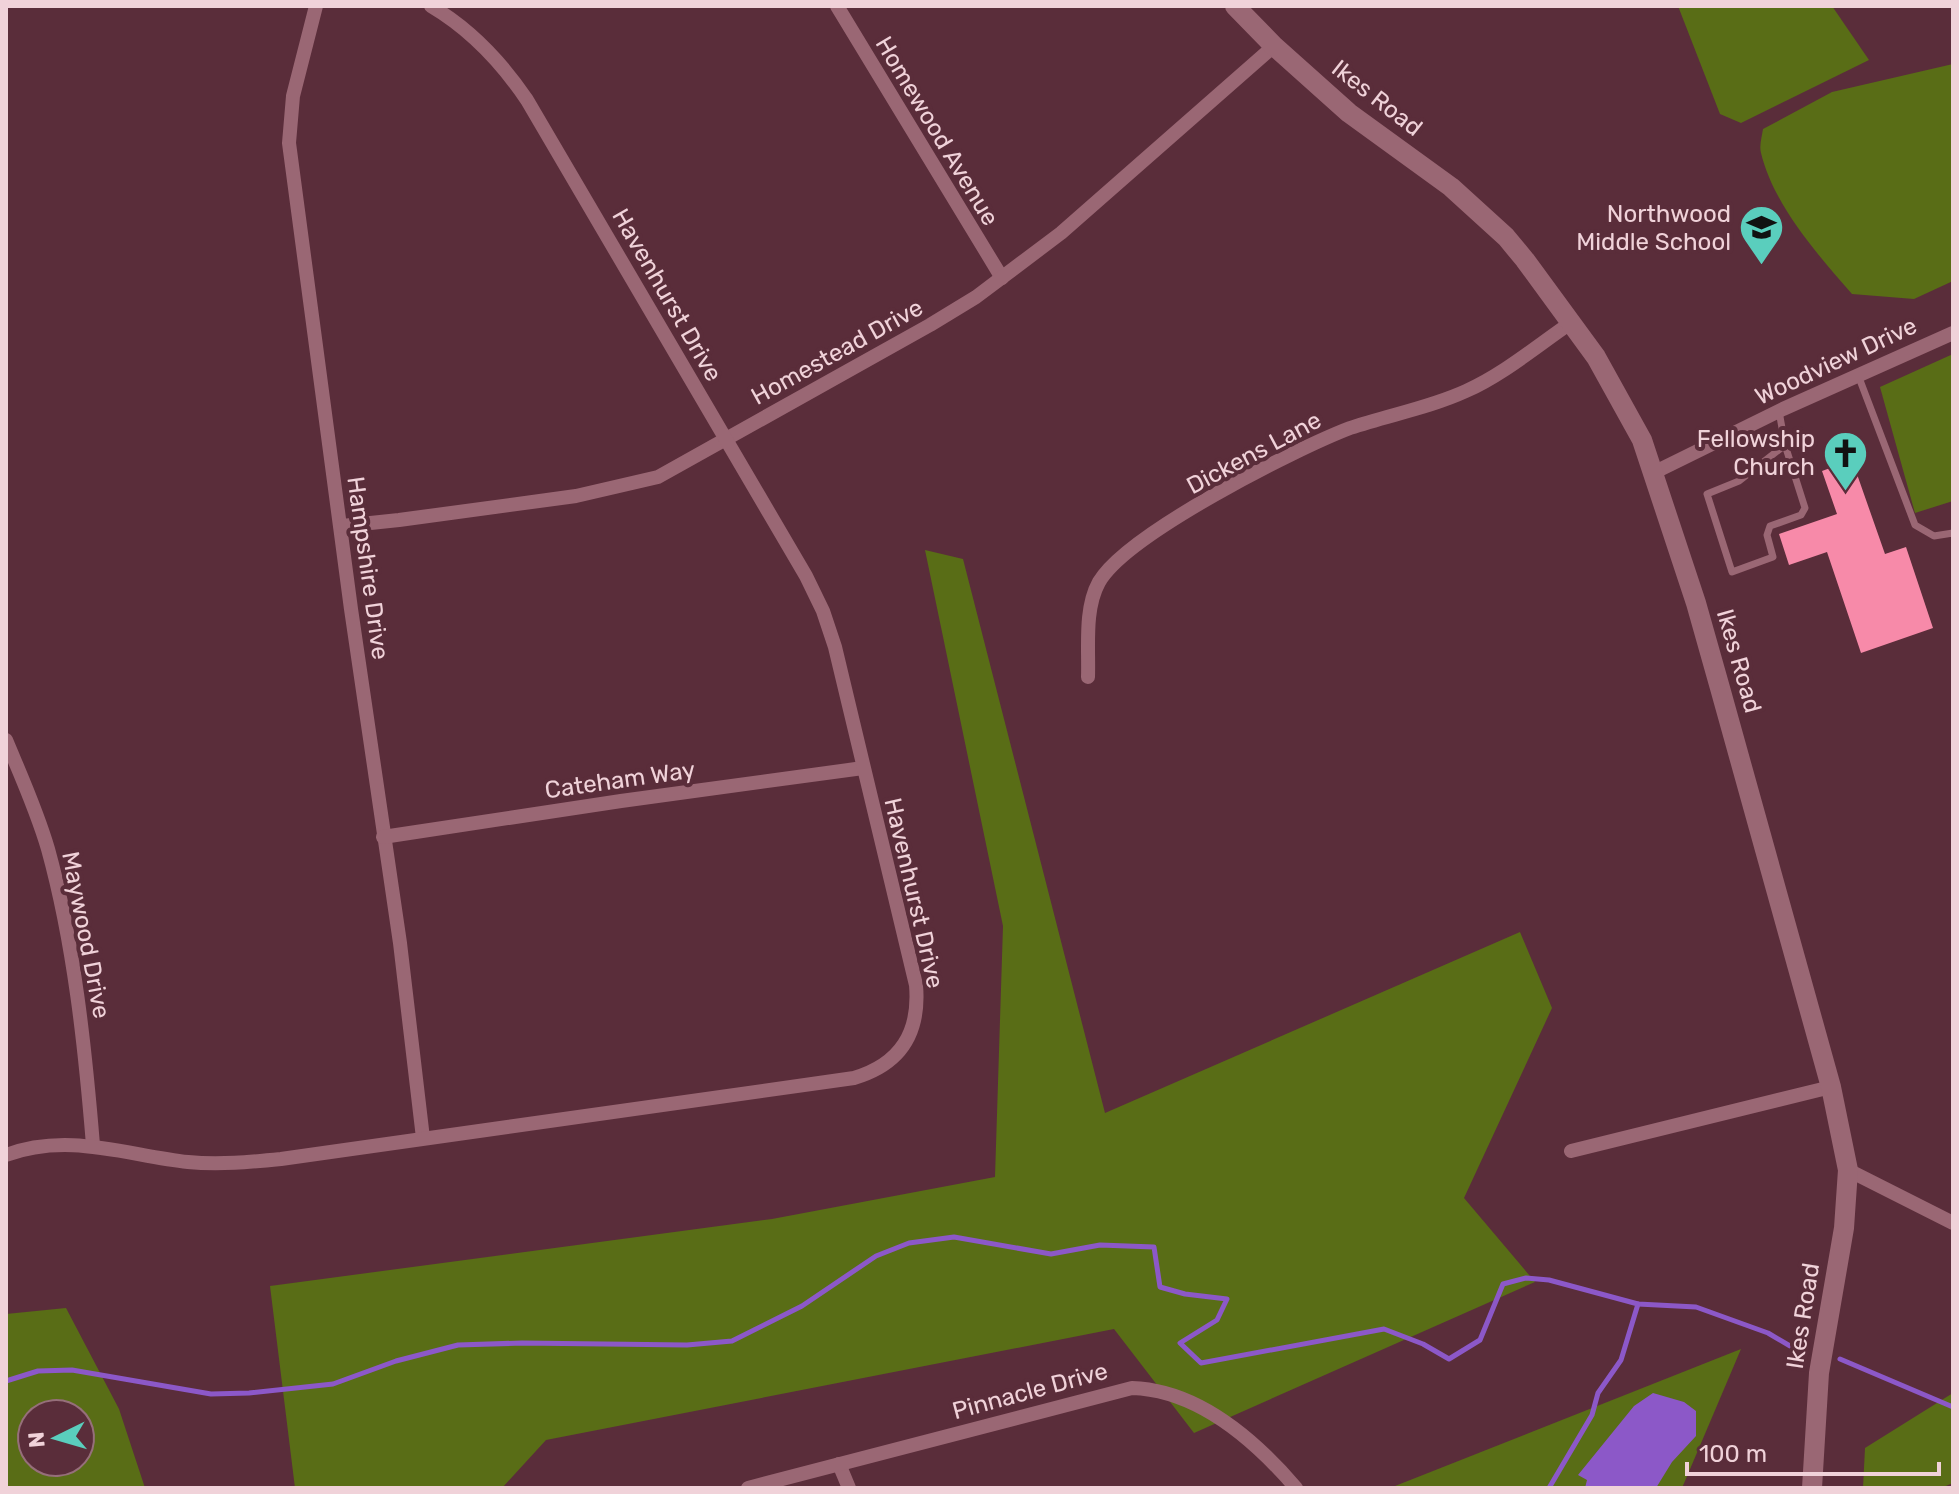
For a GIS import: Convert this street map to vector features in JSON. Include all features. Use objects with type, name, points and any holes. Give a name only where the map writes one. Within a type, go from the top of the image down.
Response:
[{"type":"street","name":"Hampshire Drive","points":[[316,6],[293,96],[289,143],[400,943],[423,1138]]},
{"type":"street","name":"Havenhurst Drive","points":[[6,1155],[43,1146],[93,1145],[188,1161],[235,1163],[281,1159],[854,1078],[881,1067],[896,1055],[911,1031],[917,1011],[916,985],[835,647],[823,611],[806,576],[517,85],[470,35],[431,6]]},
{"type":"street","name":"Homewood Avenue","points":[[837,6],[1002,278]]},
{"type":"street","name":"Ikes Road","points":[[1235,6],[1274,46],[1349,113],[1451,187],[1482,214],[1525,260],[1572,322],[1625,406],[1642,440],[1696,603],[1831,1087],[1848,1170],[1844,1228],[1819,1373],[1812,1488]]},
{"type":"street","name":"Homestead Drive","points":[[342,526],[576,496],[658,477],[930,325],[1002,278],[1061,233],[1274,46]]},
{"type":"street","name":"Dickens Lane","points":[[1088,677],[1093,597],[1109,569],[1124,554],[1168,524],[1292,453],[1350,428],[1468,390],[1572,322]]},
{"type":"street","name":"Woodview Drive","points":[[1653,473],[1779,411],[1953,333]]},
{"type":"street","name":"Maywood Drive","points":[[6,741],[39,821],[57,887],[86,1055],[93,1145]]},
{"type":"street","name":"Cateham Way","points":[[383,837],[863,768]]},
{"type":"street","points":[[1571,1151],[1831,1087]]},
{"type":"street","points":[[1848,1170],[1953,1223]]},
{"type":"street","name":"Pinnacle Drive","points":[[748,1488],[1118,1391],[1154,1389],[1185,1399],[1225,1422],[1251,1442],[1296,1488]]},
{"type":"street","points":[[839,1464],[849,1488]]},
{"type":"lane","points":[[1858,375],[1915,525],[1934,536],[1953,533]]},
{"type":"lane","points":[[1779,411],[1785,445],[1805,508],[1801,515],[1770,526],[1767,535],[1773,557],[1732,572],[1707,494],[1739,481],[1785,445]]},
{"type":"green space","points":[[1678,6],[1832,6],[1869,60],[1741,123],[1720,114]]},
{"type":"green space","points":[[1953,64],[1953,281],[1914,299],[1852,294],[1799,229],[1776,192],[1761,153],[1763,129],[1832,92]]},
{"type":"green space","points":[[1953,354],[1953,501],[1915,513],[1880,387]]},
{"type":"green space","points":[[925,550],[963,559],[1105,1113],[1520,932],[1552,1008],[1464,1198],[1535,1282],[1194,1433],[1114,1329],[546,1440],[502,1488],[295,1488],[270,1286],[772,1219],[995,1177],[1003,926]]},
{"type":"green space","points":[[66,1308],[119,1409],[145,1488],[6,1488],[6,1314]]},
{"type":"green space","points":[[1741,1349],[1682,1488],[1390,1488]]},
{"type":"green space","points":[[1953,1393],[1953,1483],[1941,1488],[1863,1488],[1865,1448]]},
{"type":"shaded area","points":[[1653,1393],[1684,1402],[1696,1411],[1696,1436],[1672,1462],[1656,1488],[1585,1488],[1587,1480],[1578,1475],[1634,1406]]},
{"type":"building","points":[[1852,460],[1885,554],[1906,547],[1933,628],[1861,653],[1827,552],[1789,565],[1779,534],[1837,514],[1822,471]]},
{"type":"waterway","points":[[6,1381],[38,1371],[72,1370],[211,1394],[249,1393],[333,1384],[396,1361],[458,1345],[687,1345],[732,1341],[802,1306],[876,1256],[909,1243],[954,1237],[1051,1254],[1100,1245],[1154,1247],[1160,1287],[1185,1294],[1227,1299],[1217,1320],[1180,1343],[1201,1363],[1384,1329],[1423,1344],[1449,1359],[1480,1340],[1503,1284],[1526,1278],[1549,1280],[1638,1304],[1696,1307],[1768,1333],[1802,1353]]},
{"type":"waterway","points":[[1549,1488],[1592,1415],[1598,1393],[1621,1360],[1638,1304]]},
{"type":"waterway","points":[[1840,1359],[1953,1407]]},
{"type":"place","name":"Northwood Middle School","points":[[1762,267]]},
{"type":"place","name":"Fellowship Church","points":[[1846,492]]}]
